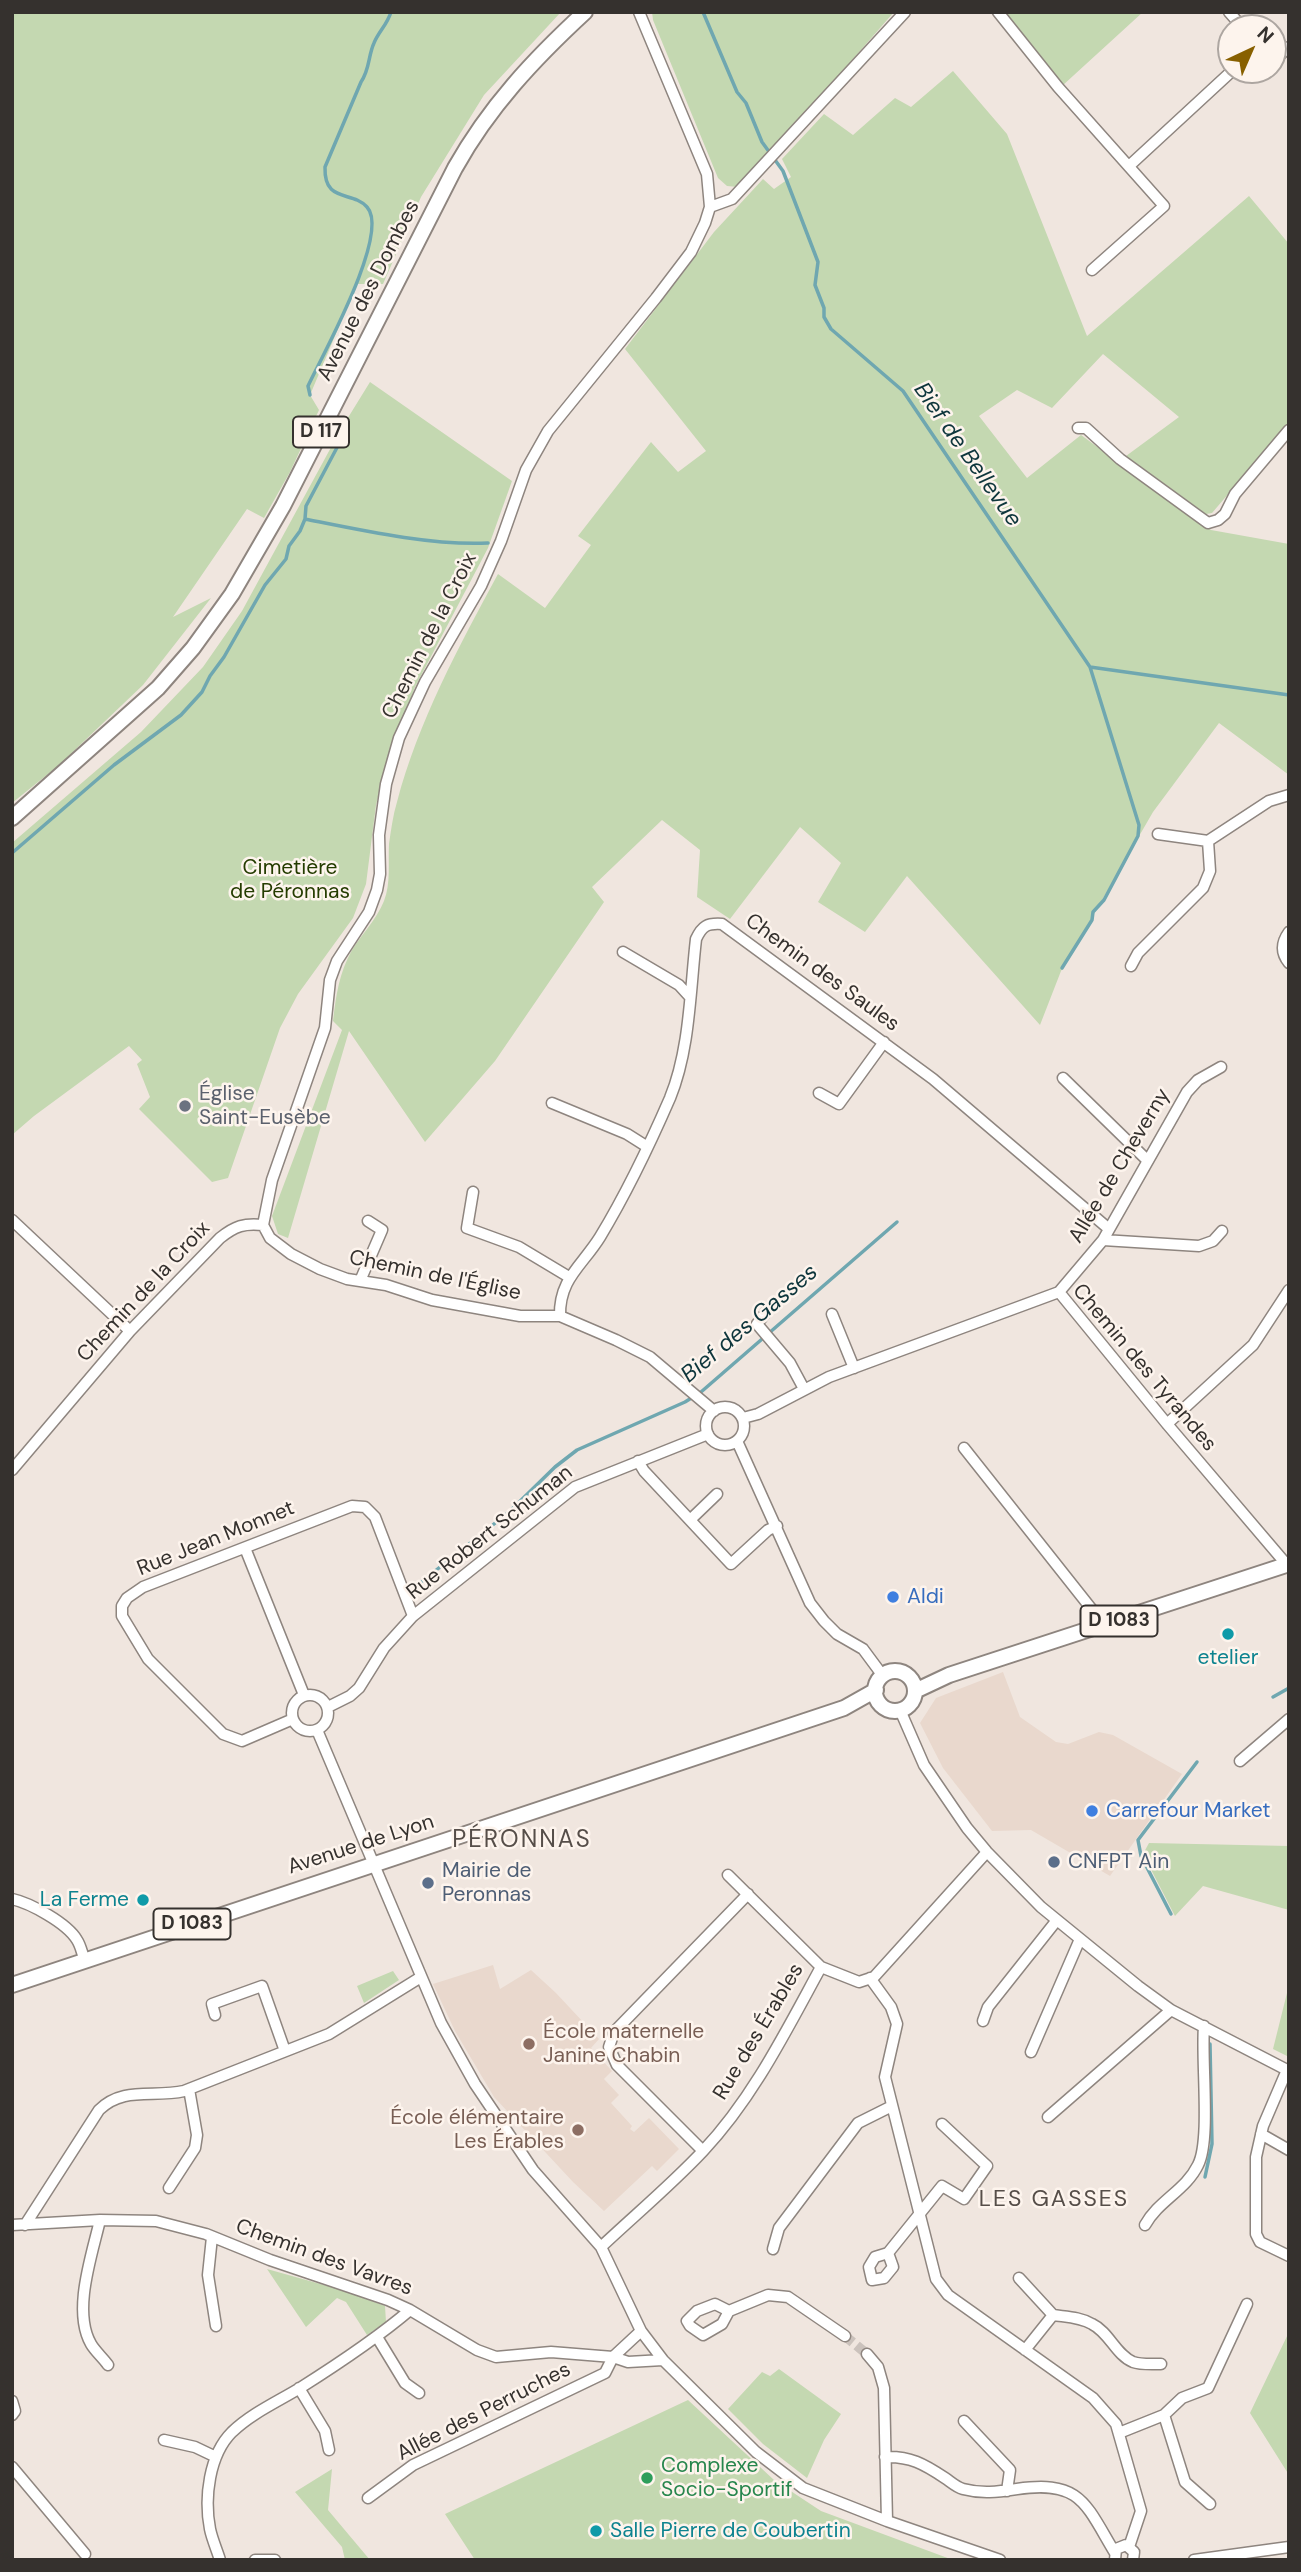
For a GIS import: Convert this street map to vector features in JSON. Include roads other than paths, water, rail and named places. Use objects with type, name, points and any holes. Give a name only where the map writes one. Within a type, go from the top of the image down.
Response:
[{"type":"main road","name":"Avenue des Dombes","points":[[12,818],[158,688],[193,648],[232,594],[283,506],[436,203],[475,133],[505,92],[585,12]]},
{"type":"main road","name":"D 1083","points":[[915,1691],[949,1675],[1288,1564]]},
{"type":"main road","points":[[895,1671],[908,1676],[915,1691],[909,1705],[900,1710],[888,1709],[877,1696],[883,1676],[895,1671]]},
{"type":"main road","name":"D 1083","points":[[908,1676],[949,1675]]},
{"type":"main road","name":"Avenue de Lyon","points":[[12,1985],[844,1708],[863,1707],[877,1696]]},
{"type":"street","name":"Chemin de la Croix","points":[[14,1465],[130,1331],[220,1238],[235,1226],[263,1224],[272,1180],[325,1028],[330,980],[337,961],[369,912],[377,890],[380,874],[379,835],[386,784],[399,738],[425,681],[481,586],[526,470],[548,431],[656,298],[691,251],[705,223],[710,207],[707,174],[639,12]]},
{"type":"street","points":[[710,207],[732,199],[905,12]]},
{"type":"street","points":[[998,12],[1058,88],[1164,206],[1093,270]]},
{"type":"street","points":[[1129,166],[1218,84]]},
{"type":"street","points":[[1078,428],[1086,428],[1120,459],[1208,523],[1225,514],[1235,494],[1289,430]]},
{"type":"street","points":[[1158,834],[1208,841],[1269,801],[1289,795]]},
{"type":"street","points":[[1131,966],[1138,953],[1203,888],[1210,872],[1208,841]]},
{"type":"street","name":"Chemin des Saules","points":[[560,1316],[559,1300],[569,1277],[598,1239],[646,1146],[679,1074],[696,939],[701,929],[709,923],[722,924],[933,1079],[1109,1229]]},
{"type":"street","points":[[1289,932],[1282,946],[1283,954],[1289,963]]},
{"type":"street","points":[[623,953],[679,985],[689,996]]},
{"type":"street","points":[[819,1093],[839,1104],[884,1042]]},
{"type":"street","name":"Allée de Cheverny","points":[[1059,1292],[1103,1240],[1187,1092],[1198,1080],[1221,1067]]},
{"type":"street","points":[[1063,1078],[1147,1160]]},
{"type":"street","points":[[552,1103],[627,1134],[646,1146]]},
{"type":"street","points":[[472,1192],[467,1228],[519,1247],[569,1277]]},
{"type":"street","points":[[12,1220],[130,1331]]},
{"type":"street","points":[[360,1281],[382,1230],[368,1221]]},
{"type":"street","name":"Chemin de l'Église","points":[[263,1224],[270,1238],[291,1254],[320,1269],[360,1281],[386,1285],[432,1300],[520,1316],[560,1316],[650,1357],[714,1411]]},
{"type":"street","points":[[1103,1240],[1199,1246],[1213,1241],[1222,1231]]},
{"type":"street","points":[[1167,1424],[1253,1345],[1289,1290]]},
{"type":"street","name":"Chemin des Tyrandes","points":[[743,1418],[758,1414],[804,1389],[854,1368],[1059,1292],[1167,1424],[1288,1564]]},
{"type":"street","points":[[767,1311],[757,1324],[790,1363],[804,1389]]},
{"type":"street","points":[[832,1314],[854,1368]]},
{"type":"street","points":[[730,1408],[743,1418],[744,1431],[737,1441],[721,1444],[708,1434],[707,1421],[714,1411],[730,1408]]},
{"type":"street","name":"Rue Robert Schuman","points":[[328,1707],[350,1696],[359,1688],[384,1648],[414,1616],[575,1487],[708,1434]]},
{"type":"street","points":[[737,1441],[810,1603],[837,1634],[863,1649],[883,1676]]},
{"type":"street","points":[[964,1448],[1105,1626]]},
{"type":"street","points":[[638,1461],[731,1564],[768,1530],[777,1526]]},
{"type":"street","points":[[690,1520],[717,1494]]},
{"type":"street","name":"Rue Jean Monnet","points":[[293,1719],[242,1741],[223,1734],[148,1659],[122,1616],[122,1606],[127,1598],[143,1587],[352,1506],[365,1507],[375,1517],[414,1616]]},
{"type":"street","points":[[244,1548],[304,1695]]},
{"type":"street","points":[[304,1695],[318,1696],[328,1707],[327,1721],[317,1730],[306,1731],[293,1719],[292,1708],[304,1695]]},
{"type":"street","points":[[900,1710],[924,1765],[987,1852],[1056,1920],[1171,2010],[1288,2071],[1261,2134],[1256,2157],[1256,2234],[1260,2242],[1289,2256]]},
{"type":"street","points":[[1240,1761],[1289,1720]]},
{"type":"street","points":[[317,1730],[441,2023],[475,2084],[511,2140],[533,2170],[601,2247],[641,2331],[663,2360],[756,2452],[803,2488],[887,2521],[1000,2560]]},
{"type":"street","points":[[987,1852],[874,1977],[870,1978],[891,2007],[897,2024],[885,2077],[936,2279],[948,2295],[1093,2398],[1116,2424],[1141,2511],[1129,2547]]},
{"type":"street","points":[[728,1874],[821,1967]]},
{"type":"street","points":[[703,2151],[617,2065],[609,2047],[614,2032],[748,1894]]},
{"type":"street","points":[[12,1899],[26,1902],[56,1921],[76,1938],[85,1961]]},
{"type":"street","points":[[983,2021],[988,2007],[1056,1920]]},
{"type":"street","points":[[1031,2052],[1080,1939]]},
{"type":"street","name":"Rue des Érables","points":[[601,2247],[703,2151],[754,2085],[821,1967],[859,1982],[870,1978]]},
{"type":"street","points":[[25,2225],[99,2110],[110,2099],[130,2094],[169,2095],[189,2089],[329,2034],[421,1977]]},
{"type":"street","points":[[215,2015],[212,2004],[262,1986],[285,2051]]},
{"type":"street","points":[[1048,2117],[1171,2010]]},
{"type":"street","points":[[1145,2225],[1151,2215],[1189,2181],[1200,2163],[1203,2140],[1204,2026]]},
{"type":"street","points":[[169,2188],[195,2148],[197,2135],[189,2089]]},
{"type":"street","points":[[774,2249],[779,2228],[858,2123],[892,2106]]},
{"type":"street","points":[[888,2253],[942,2186],[964,2199],[987,2166],[942,2124]]},
{"type":"street","points":[[1261,2134],[1289,2150]]},
{"type":"street","points":[[100,2220],[84,2294],[84,2324],[91,2344],[108,2365]]},
{"type":"street","name":"Chemin des Vavres","points":[[12,2225],[100,2220],[156,2221],[212,2237],[360,2290],[410,2310],[477,2350],[496,2357],[551,2352],[613,2357],[628,2362],[663,2360]]},
{"type":"street","points":[[212,2237],[208,2275],[216,2326]]},
{"type":"street","points":[[1019,2278],[1053,2315],[1082,2319],[1094,2325],[1103,2331],[1124,2357],[1134,2363],[1161,2364]]},
{"type":"street","points":[[729,2311],[768,2295],[788,2297],[845,2336]]},
{"type":"street","points":[[1119,2433],[1164,2415],[1182,2398],[1208,2388],[1247,2304]]},
{"type":"street","points":[[220,2560],[210,2528],[208,2491],[216,2457],[231,2434],[259,2411],[377,2337],[410,2310]]},
{"type":"street","points":[[1025,2350],[1053,2315]]},
{"type":"street","points":[[613,2357],[641,2331]]},
{"type":"street","points":[[377,2337],[405,2382],[419,2393]]},
{"type":"street","points":[[867,2354],[878,2367],[884,2388],[887,2521]]},
{"type":"street","name":"Allée des Perruches","points":[[368,2498],[413,2465],[605,2373],[613,2357]]},
{"type":"street","points":[[299,2388],[326,2431],[329,2450]]},
{"type":"street","points":[[12,2401],[15,2411],[12,2415]]},
{"type":"street","points":[[1164,2415],[1185,2482],[1210,2504]]},
{"type":"street","points":[[964,2421],[1010,2470],[1007,2491]]},
{"type":"street","points":[[164,2440],[195,2447],[216,2457]]},
{"type":"street","points":[[885,2457],[904,2456],[921,2462],[958,2487],[982,2494],[1044,2486],[1063,2488],[1073,2493],[1091,2512],[1115,2556],[1122,2546],[1129,2547],[1134,2552],[1134,2559]]},
{"type":"street","points":[[12,2467],[85,2554]]},
{"type":"street","points":[[1194,2560],[1289,2547]]},
{"type":"street","points":[[255,2560],[275,2560]]},
{"type":"waterway","points":[[310,395],[308,386],[363,267],[372,221],[367,207],[361,202],[340,195],[329,186],[325,167],[366,72],[374,43],[391,12]]},
{"type":"waterway","name":"Bief de Bellevue","points":[[703,12],[737,92],[746,103],[762,142],[783,171],[818,262],[815,285],[824,308],[824,317],[831,329],[903,391],[1090,667],[1289,695]]},
{"type":"waterway","points":[[12,853],[114,765],[181,715],[202,692],[265,585],[286,559],[289,546],[305,519],[306,506],[341,440],[339,431]]},
{"type":"waterway","points":[[305,519],[420,540],[488,543]]},
{"type":"waterway","name":"Bief des Gasses","points":[[1062,968],[1092,920],[1093,912],[1104,900],[1138,836],[1139,825],[1090,667]]},
{"type":"waterway","name":"Bief des Gasses","points":[[415,1587],[509,1512],[555,1467],[577,1450],[685,1402],[701,1392],[897,1222]]},
{"type":"waterway","name":"Bief de Bellevue","points":[[1273,1697],[1289,1688]]},
{"type":"waterway","name":"Bief de Bellevue","points":[[1171,1914],[1141,1856],[1138,1840],[1197,1762]]},
{"type":"waterway","name":"Bief de Bellevue","points":[[1205,2177],[1212,2144],[1210,2044]]},
{"type":"tunnel","points":[[845,2336],[867,2354]]},
{"type":"place","name":"Église Saint-Eusèbe","points":[[185,1106]]},
{"type":"place","name":"Aldi","points":[[893,1597]]},
{"type":"place","name":"etelier","points":[[1228,1634]]},
{"type":"place","name":"Carrefour Market","points":[[1092,1811]]},
{"type":"place","name":"CNFPT Ain","points":[[1054,1862]]},
{"type":"place","name":"Mairie de Peronnas","points":[[428,1883]]},
{"type":"place","name":"La Ferme","points":[[143,1900]]},
{"type":"place","name":"École maternelle Janine Chabin","points":[[529,2044]]},
{"type":"place","name":"École élémentaire Les Érables","points":[[578,2130]]},
{"type":"place","name":"Complexe Socio-Sportif","points":[[647,2478]]},
{"type":"place","name":"Salle Pierre de Coubertin","points":[[596,2531]]},
{"type":"district","name":"PÉRONNAS","points":[[522,1841]]},
{"type":"district","name":"LES GASSES","points":[[1054,2200]]},
{"type":"park label","name":"Cimetière de Péronnas","points":[[290,880]]}]
